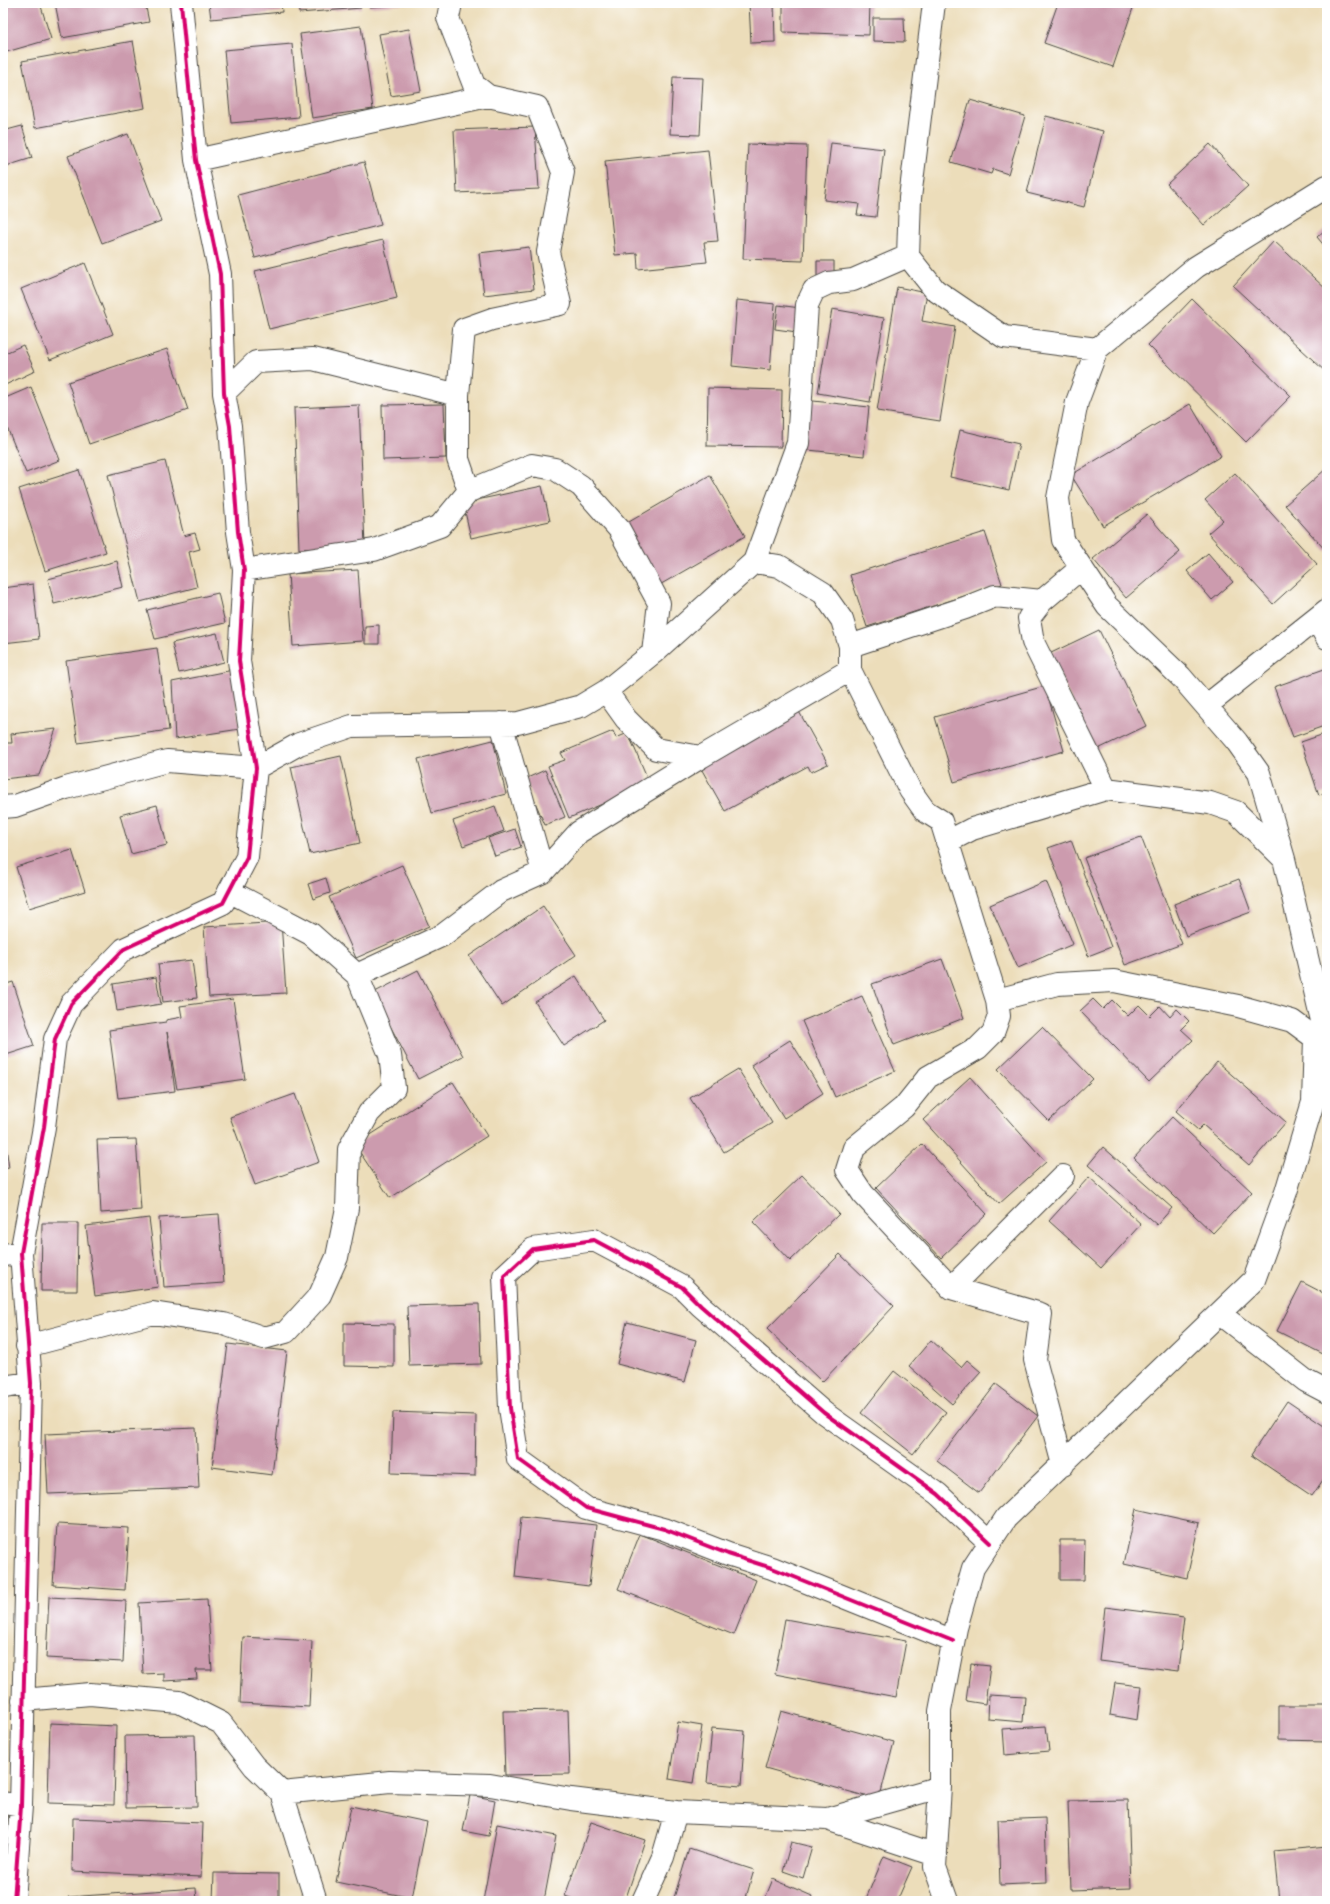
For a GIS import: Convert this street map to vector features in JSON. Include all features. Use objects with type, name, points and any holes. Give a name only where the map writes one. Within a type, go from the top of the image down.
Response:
[{"type":"street","points":[[14,1901],[12,1804],[23,1700],[30,1383],[27,1346],[12,1254],[44,1127],[55,1039],[71,1004],[124,949],[223,903],[247,857],[256,768],[239,661],[244,570],[238,532],[230,426],[224,392],[220,274],[196,160],[180,3]]},
{"type":"street","points":[[451,3],[448,18],[474,85],[488,96]]},
{"type":"street","points":[[934,3],[910,198],[908,256],[935,290],[1004,337],[1097,349]]},
{"type":"street","points":[[196,160],[488,96],[537,107],[563,172],[548,252],[560,304],[492,319],[464,329],[458,395],[458,459],[469,491]]},
{"type":"street","points":[[947,1901],[935,1866],[940,1787],[940,1710],[953,1642],[973,1568],[1006,1518],[1063,1465],[1254,1280],[1286,1192],[1313,1102],[1322,1029],[1284,859],[1259,773],[1237,742],[1181,677],[1106,606],[1063,540],[1058,498],[1077,402],[1097,349],[1196,268],[1327,186]]},
{"type":"street","points":[[3,807],[15,806],[66,788],[167,761],[256,768],[299,744],[352,726],[518,723],[581,706],[606,691],[653,654],[754,562],[798,443],[807,305],[814,290],[829,283],[853,280],[908,256]]},
{"type":"street","points":[[224,392],[256,362],[313,359],[458,395]]},
{"type":"street","points":[[244,570],[374,550],[440,526],[469,491],[532,465],[555,469],[581,486],[619,529],[659,603],[653,654]]},
{"type":"street","points":[[754,562],[779,566],[823,593],[842,620],[850,646],[850,670],[910,790],[925,811],[941,821],[997,1000],[1000,1016],[993,1033],[978,1048],[928,1077],[904,1107],[854,1148],[847,1170],[863,1194],[951,1288],[1041,1314],[1035,1360],[1063,1465]]},
{"type":"street","points":[[1081,568],[1042,601],[1029,618],[1033,642],[1106,789]]},
{"type":"street","points":[[850,646],[965,608],[995,596],[1042,601]]},
{"type":"street","points":[[1206,706],[1321,614],[1327,638]]},
{"type":"street","points":[[357,975],[443,935],[501,891],[543,872],[579,832],[701,756],[850,670]]},
{"type":"street","points":[[606,691],[626,720],[656,749],[701,756]]},
{"type":"street","points":[[501,723],[543,872]]},
{"type":"street","points":[[947,842],[972,829],[1106,789],[1210,803],[1236,812],[1284,859]]},
{"type":"street","points":[[27,1346],[153,1313],[224,1324],[264,1338],[286,1332],[320,1295],[338,1250],[347,1208],[349,1149],[369,1112],[394,1088],[390,1054],[357,975],[311,934],[229,891]]},
{"type":"street","points":[[997,1000],[1057,984],[1114,981],[1238,1006],[1322,1029]]},
{"type":"street","points":[[951,1288],[1063,1176]]},
{"type":"street","points":[[953,1642],[772,1568],[728,1554],[664,1529],[586,1508],[518,1458],[510,1408],[504,1276],[533,1249],[594,1240],[676,1283],[824,1413],[938,1494],[990,1543]]},
{"type":"street","points":[[1220,1314],[1306,1381],[1327,1392]]},
{"type":"street","points":[[3,1387],[30,1383]]},
{"type":"street","points":[[23,1700],[90,1694],[178,1702],[221,1723],[254,1766],[282,1793],[316,1901]]},
{"type":"street","points":[[282,1793],[390,1782],[490,1785],[571,1799],[676,1812],[827,1819],[936,1855]]},
{"type":"street","points":[[827,1819],[940,1787]]},
{"type":"street","points":[[642,1901],[663,1858],[676,1812]]},
{"type":"building","points":[[3,3],[40,3],[51,39],[3,53]]},
{"type":"building","points":[[55,3],[145,3],[149,22],[62,38]]},
{"type":"building","points":[[209,3],[281,3],[282,12],[211,19]]},
{"type":"building","points":[[298,3],[361,3],[361,8],[299,13]]},
{"type":"building","points":[[369,3],[410,3],[410,4],[369,7]]},
{"type":"building","points":[[749,3],[774,3],[775,42],[751,43]]},
{"type":"building","points":[[783,3],[870,3],[869,35],[783,32]]},
{"type":"building","points":[[1058,3],[1120,3],[1133,8],[1113,67],[1044,43]]},
{"type":"building","points":[[873,18],[904,18],[905,42],[873,41]]},
{"type":"building","points":[[361,26],[373,109],[312,118],[300,34]]},
{"type":"building","points":[[409,29],[421,91],[391,96],[379,34]]},
{"type":"building","points":[[133,41],[145,108],[35,128],[22,61]]},
{"type":"building","points":[[292,44],[299,117],[231,123],[224,50]]},
{"type":"building","points":[[673,77],[703,78],[700,135],[670,134]]},
{"type":"building","points":[[970,100],[1025,116],[1008,174],[993,169],[991,174],[951,162]]},
{"type":"building","points":[[1046,116],[1103,131],[1084,207],[1027,193]]},
{"type":"building","points":[[22,126],[32,158],[3,167],[3,131]]},
{"type":"building","points":[[535,127],[539,189],[457,193],[454,130]]},
{"type":"building","points":[[128,134],[161,221],[102,243],[68,156]]},
{"type":"building","points":[[831,143],[884,149],[876,217],[857,215],[859,204],[824,200]]},
{"type":"building","points":[[748,144],[807,146],[803,261],[743,259]]},
{"type":"building","points":[[1210,144],[1248,186],[1204,225],[1167,184]]},
{"type":"building","points":[[708,150],[718,241],[704,242],[707,262],[638,269],[637,253],[615,255],[605,161]]},
{"type":"building","points":[[364,162],[381,225],[255,258],[238,195]]},
{"type":"building","points":[[1327,228],[1327,249],[1317,237]]},
{"type":"building","points":[[383,240],[397,298],[269,329],[255,271]]},
{"type":"building","points":[[1274,241],[1327,290],[1327,373],[1233,286]]},
{"type":"building","points":[[529,247],[534,289],[484,295],[479,253]]},
{"type":"building","points":[[817,261],[834,261],[834,280],[817,280]]},
{"type":"building","points":[[85,263],[113,334],[50,360],[21,289]]},
{"type":"building","points":[[897,287],[927,293],[922,321],[955,327],[940,421],[877,411]]},
{"type":"building","points":[[1192,299],[1291,396],[1246,442],[1148,345]]},
{"type":"building","points":[[737,300],[775,304],[770,370],[732,366]]},
{"type":"building","points":[[778,305],[800,308],[797,332],[775,329]]},
{"type":"building","points":[[832,309],[884,318],[870,402],[818,393]]},
{"type":"building","points":[[23,345],[35,371],[3,386],[3,354]]},
{"type":"building","points":[[167,349],[188,410],[89,444],[68,382]]},
{"type":"building","points":[[31,387],[60,460],[26,473],[3,418],[3,399]]},
{"type":"building","points":[[708,388],[782,390],[781,447],[707,446]]},
{"type":"building","points":[[804,400],[869,407],[864,456],[799,449]]},
{"type":"building","points":[[444,404],[446,458],[383,460],[382,405]]},
{"type":"building","points":[[1190,404],[1221,456],[1103,526],[1071,475]]},
{"type":"building","points":[[359,405],[365,546],[299,549],[294,408]]},
{"type":"building","points":[[960,430],[1019,444],[1009,490],[950,477]]},
{"type":"building","points":[[165,461],[184,536],[195,533],[200,549],[189,552],[197,587],[140,602],[108,475]]},
{"type":"building","points":[[1327,468],[1327,552],[1285,505]]},
{"type":"building","points":[[79,470],[106,552],[45,571],[19,489]]},
{"type":"building","points":[[1235,473],[1317,564],[1273,604],[1208,533],[1223,520],[1205,500]]},
{"type":"building","points":[[710,475],[745,536],[656,587],[622,526]]},
{"type":"building","points":[[542,486],[550,521],[471,538],[463,503]]},
{"type":"building","points":[[1147,514],[1180,552],[1126,598],[1093,559]]},
{"type":"building","points":[[985,532],[1002,584],[867,627],[850,575]]},
{"type":"building","points":[[1208,553],[1233,582],[1212,600],[1187,571]]},
{"type":"building","points":[[117,561],[123,587],[54,604],[48,579]]},
{"type":"building","points":[[358,570],[363,641],[293,646],[288,574]]},
{"type":"building","points":[[33,584],[39,639],[3,643],[3,588]]},
{"type":"building","points":[[218,593],[225,623],[155,639],[147,610]]},
{"type":"building","points":[[379,625],[379,644],[365,644],[365,626]]},
{"type":"building","points":[[1099,630],[1146,726],[1096,750],[1049,654]]},
{"type":"building","points":[[217,633],[224,662],[179,673],[172,643]]},
{"type":"building","points":[[157,648],[169,730],[78,743],[66,661]]},
{"type":"building","points":[[1327,668],[1327,725],[1293,737],[1274,687]]},
{"type":"building","points":[[233,670],[240,729],[175,739],[172,682]]},
{"type":"building","points":[[1045,686],[1064,751],[954,782],[935,717]]},
{"type":"building","points":[[797,708],[828,764],[811,772],[808,766],[725,811],[698,763]]},
{"type":"building","points":[[56,729],[39,775],[3,779],[3,743],[12,743],[11,734]]},
{"type":"building","points":[[613,731],[616,738],[628,733],[650,784],[569,818],[548,766],[565,760],[561,753]]},
{"type":"building","points":[[1327,733],[1327,792],[1319,795],[1301,742]]},
{"type":"building","points":[[493,740],[506,794],[432,813],[418,759]]},
{"type":"building","points":[[341,756],[360,843],[310,854],[291,767]]},
{"type":"building","points":[[545,770],[565,817],[545,825],[525,779]]},
{"type":"building","points":[[157,805],[167,845],[131,854],[120,815]]},
{"type":"building","points":[[495,806],[504,831],[463,846],[453,821]]},
{"type":"building","points":[[515,829],[521,847],[495,856],[488,838]]},
{"type":"building","points":[[1141,837],[1182,944],[1125,965],[1084,858]]},
{"type":"building","points":[[1071,840],[1111,947],[1088,956],[1048,848]]},
{"type":"building","points":[[72,850],[85,891],[29,908],[16,867]]},
{"type":"building","points":[[402,865],[429,926],[356,958],[329,897]]},
{"type":"building","points":[[326,878],[330,893],[313,899],[308,884]]},
{"type":"building","points":[[1239,879],[1251,912],[1186,936],[1174,904]]},
{"type":"building","points":[[1046,881],[1073,944],[1018,968],[990,905]]},
{"type":"building","points":[[543,906],[576,955],[502,1006],[469,956]]},
{"type":"building","points":[[281,922],[286,993],[209,997],[204,927]]},
{"type":"building","points":[[942,959],[964,1018],[894,1045],[872,984]]},
{"type":"building","points":[[192,960],[197,998],[163,1002],[158,964]]},
{"type":"building","points":[[418,970],[463,1056],[418,1079],[373,993]]},
{"type":"building","points":[[576,976],[604,1020],[564,1046],[535,1002]]},
{"type":"building","points":[[156,977],[161,1004],[117,1011],[113,984]]},
{"type":"building","points":[[13,982],[34,1046],[3,1056],[3,985]]},
{"type":"building","points":[[862,996],[895,1071],[835,1097],[802,1021]]},
{"type":"building","points":[[233,999],[245,1079],[177,1089],[167,1032],[175,1091],[118,1098],[109,1030],[166,1022],[166,1020],[182,1017],[180,1006]]},
{"type":"building","points":[[1093,999],[1103,1009],[1112,1000],[1128,1016],[1139,1005],[1150,1016],[1160,1006],[1170,1017],[1177,1009],[1189,1021],[1181,1029],[1193,1040],[1149,1082],[1080,1011]]},
{"type":"building","points":[[1042,1027],[1093,1079],[1049,1121],[998,1069]]},
{"type":"building","points":[[790,1040],[823,1093],[784,1118],[751,1065]]},
{"type":"building","points":[[1217,1062],[1286,1122],[1249,1165],[1203,1125],[1198,1130],[1176,1111]]},
{"type":"building","points":[[738,1069],[772,1123],[724,1152],[690,1098]]},
{"type":"building","points":[[970,1077],[1046,1162],[999,1204],[923,1120]]},
{"type":"building","points":[[453,1082],[487,1136],[390,1198],[355,1145]]},
{"type":"building","points":[[295,1094],[319,1162],[255,1185],[230,1117]]},
{"type":"building","points":[[1172,1117],[1252,1192],[1213,1233],[1134,1158]]},
{"type":"building","points":[[3,1139],[5,1139],[9,1168],[3,1169]]},
{"type":"building","points":[[136,1139],[141,1210],[101,1213],[97,1140]]},
{"type":"building","points":[[922,1144],[987,1214],[941,1258],[876,1188]]},
{"type":"building","points":[[1103,1147],[1172,1208],[1157,1225],[1088,1165]]},
{"type":"building","points":[[802,1175],[839,1214],[790,1261],[753,1222]]},
{"type":"building","points":[[1089,1177],[1141,1224],[1101,1268],[1049,1221]]},
{"type":"building","points":[[219,1214],[224,1283],[164,1287],[159,1218]]},
{"type":"building","points":[[149,1218],[158,1287],[95,1296],[86,1226]]},
{"type":"building","points":[[42,1223],[78,1223],[77,1291],[41,1291]]},
{"type":"building","points":[[840,1254],[894,1306],[822,1382],[767,1329]]},
{"type":"building","points":[[1302,1282],[1327,1295],[1327,1356],[1277,1331]]},
{"type":"building","points":[[479,1304],[481,1364],[409,1366],[407,1306]]},
{"type":"building","points":[[627,1322],[696,1340],[685,1382],[617,1364]]},
{"type":"building","points":[[344,1323],[394,1324],[394,1367],[344,1366]]},
{"type":"building","points":[[931,1340],[961,1367],[967,1360],[981,1372],[952,1404],[909,1366]]},
{"type":"building","points":[[228,1344],[287,1351],[272,1475],[212,1467]]},
{"type":"building","points":[[894,1371],[946,1412],[913,1454],[861,1413]]},
{"type":"building","points":[[996,1384],[1038,1416],[979,1493],[937,1461]]},
{"type":"building","points":[[1287,1401],[1327,1428],[1327,1474],[1312,1496],[1251,1455]]},
{"type":"building","points":[[393,1412],[476,1415],[475,1476],[391,1473]]},
{"type":"building","points":[[196,1428],[199,1488],[48,1494],[45,1434]]},
{"type":"building","points":[[1136,1509],[1199,1523],[1187,1578],[1124,1564]]},
{"type":"building","points":[[521,1517],[596,1525],[589,1586],[515,1577]]},
{"type":"building","points":[[57,1524],[129,1528],[125,1590],[53,1585]]},
{"type":"building","points":[[640,1534],[756,1580],[734,1635],[618,1589]]},
{"type":"building","points":[[1060,1540],[1085,1540],[1084,1580],[1060,1580]]},
{"type":"building","points":[[49,1597],[126,1601],[123,1662],[46,1658]]},
{"type":"building","points":[[207,1599],[212,1670],[196,1670],[197,1679],[164,1681],[164,1673],[143,1674],[139,1603]]},
{"type":"building","points":[[1105,1607],[1184,1617],[1178,1671],[1099,1661]]},
{"type":"building","points":[[785,1619],[906,1641],[896,1697],[775,1674]]},
{"type":"building","points":[[243,1637],[312,1641],[309,1707],[240,1703]]},
{"type":"building","points":[[971,1664],[990,1666],[985,1704],[966,1701]]},
{"type":"building","points":[[1115,1683],[1141,1686],[1137,1720],[1110,1715]]},
{"type":"building","points":[[989,1695],[1025,1697],[1023,1722],[988,1719]]},
{"type":"building","points":[[1279,1705],[1327,1705],[1327,1741],[1279,1740]]},
{"type":"building","points":[[568,1710],[570,1774],[505,1775],[503,1711]]},
{"type":"building","points":[[781,1711],[894,1742],[879,1800],[765,1768]]},
{"type":"building","points":[[678,1722],[702,1726],[693,1783],[669,1779]]},
{"type":"building","points":[[50,1723],[116,1726],[114,1805],[48,1803]]},
{"type":"building","points":[[1046,1726],[1049,1751],[1005,1755],[1003,1729]]},
{"type":"building","points":[[712,1728],[745,1731],[741,1786],[707,1783]]},
{"type":"building","points":[[195,1735],[197,1807],[126,1808],[125,1736]]},
{"type":"building","points":[[470,1795],[495,1800],[489,1836],[463,1831]]},
{"type":"building","points":[[1128,1800],[1131,1888],[1071,1890],[1068,1801]]},
{"type":"building","points":[[351,1806],[427,1822],[412,1898],[336,1882]]},
{"type":"building","points":[[73,1818],[203,1823],[201,1877],[72,1871]]},
{"type":"building","points":[[1045,1818],[1047,1883],[1000,1885],[998,1820]]},
{"type":"building","points":[[591,1822],[645,1840],[625,1901],[579,1901],[565,1896]]},
{"type":"building","points":[[497,1824],[556,1836],[544,1901],[483,1901]]},
{"type":"building","points":[[791,1842],[812,1847],[803,1878],[783,1871]]},
{"type":"building","points":[[1327,1847],[1327,1901],[1279,1901],[1274,1852]]},
{"type":"building","points":[[689,1849],[754,1870],[745,1901],[673,1901]]},
{"type":"building","points":[[884,1856],[912,1867],[897,1901],[865,1901]]},
{"type":"building","points":[[214,1873],[279,1874],[279,1901],[213,1901]]},
{"type":"building","points":[[773,1879],[812,1896],[810,1901],[764,1901]]},
{"type":"building","points":[[196,1888],[197,1901],[69,1901],[68,1897]]},
{"type":"cycle path","points":[[14,1901],[21,1806],[31,1383],[21,1253],[44,1127],[55,1039],[71,1004],[124,949],[223,903],[247,857],[256,768],[239,661],[244,570],[238,532],[230,426],[224,393],[220,274],[196,160],[181,3]]},
{"type":"cycle path","points":[[953,1641],[772,1568],[728,1554],[664,1529],[586,1508],[518,1459],[510,1408],[504,1276],[533,1249],[594,1240],[682,1287],[701,1306],[824,1413],[938,1494],[990,1543]]}]
